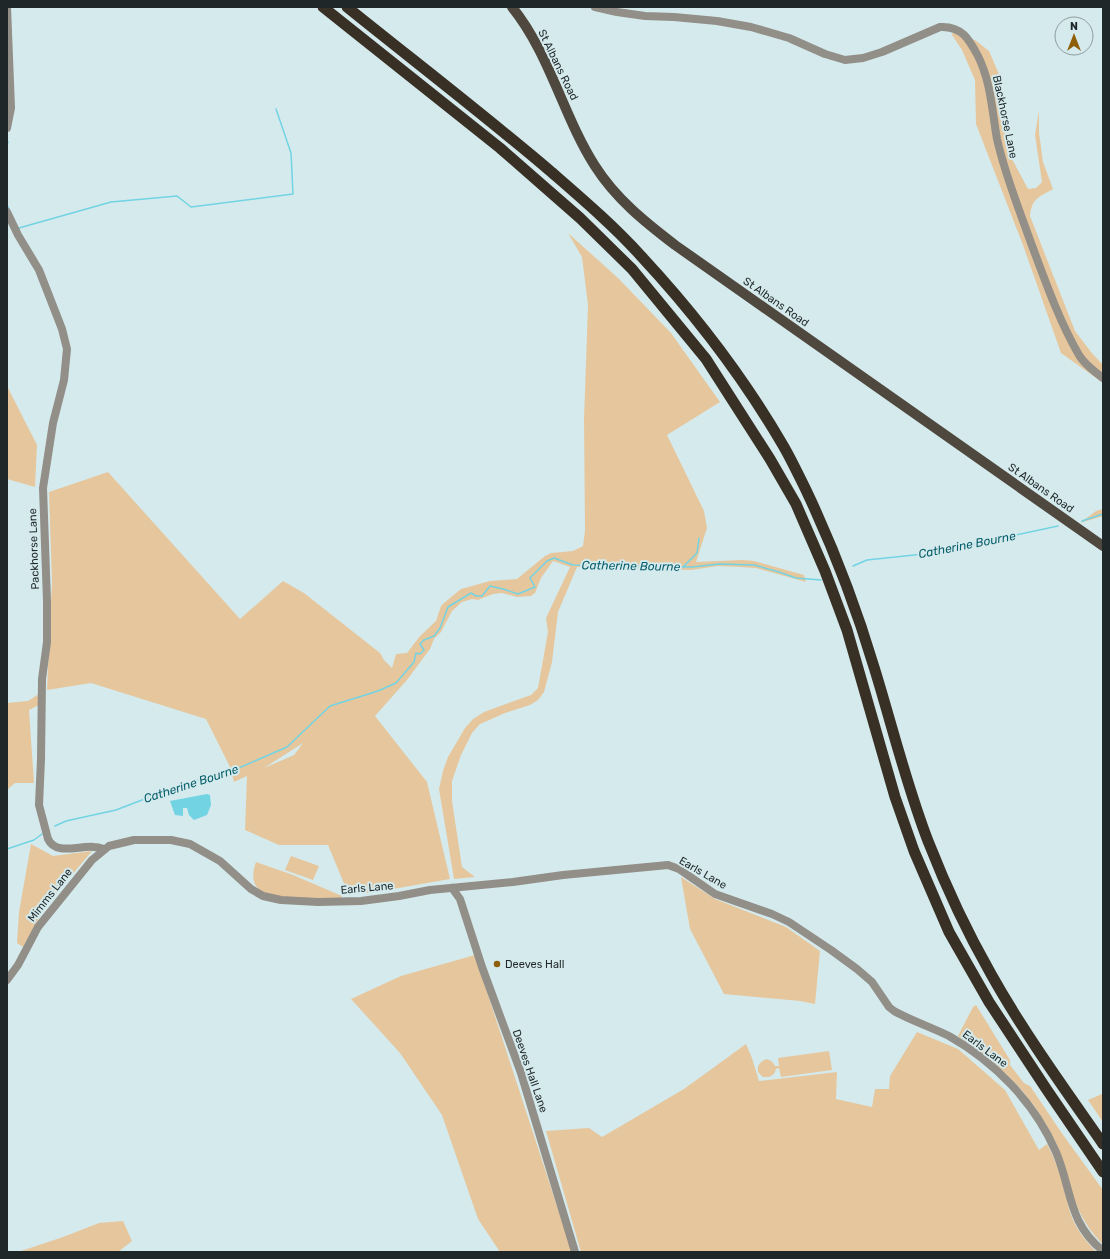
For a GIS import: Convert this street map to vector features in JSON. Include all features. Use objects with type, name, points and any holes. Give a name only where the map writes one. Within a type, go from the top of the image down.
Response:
[{"type":"highway","points":[[323,7],[500,148],[580,218],[632,269],[706,359],[767,454],[796,504],[827,576],[847,630],[895,797],[914,851],[949,932],[989,1002],[1103,1172]]},
{"type":"highway","points":[[347,7],[511,138],[588,204],[640,254],[708,335],[734,371],[784,447],[813,505],[841,571],[874,665],[911,793],[929,842],[964,923],[1015,1015],[1103,1144]]},
{"type":"main road","name":"St Albans Road","points":[[512,7],[527,27],[545,62],[578,135],[595,166],[612,190],[635,213],[675,245],[1103,546]]},
{"type":"street","points":[[7,7],[11,108],[7,128]]},
{"type":"street","name":"Blackhorse Lane","points":[[595,7],[645,16],[709,20],[751,27],[788,38],[825,54],[845,60],[863,58],[882,52],[940,27],[956,29],[966,36],[978,58],[987,80],[998,140],[1006,171],[1047,286],[1080,357],[1103,378]]},
{"type":"street","name":"Packhorse Lane","points":[[7,212],[18,235],[39,270],[62,329],[67,348],[64,380],[53,423],[43,488],[47,642],[42,679],[39,805],[49,842],[56,847],[61,849],[95,847],[104,849]]},
{"type":"street","name":"Earls Lane","points":[[104,849],[108,846],[134,840],[171,840],[190,844],[220,861],[251,889],[263,896],[281,900],[318,902],[361,901],[466,886],[668,865],[679,869],[715,894],[772,914],[789,922],[832,950],[857,969],[872,982],[894,1011],[948,1036],[975,1053],[1004,1077],[1027,1103],[1045,1131],[1059,1159],[1076,1216],[1087,1236],[1103,1251]]},
{"type":"street","name":"Mimms Lane","points":[[7,980],[18,965],[38,927],[92,860],[104,849]]},
{"type":"street","points":[[460,899],[466,886]]},
{"type":"street","name":"Deeves Hall Lane","points":[[452,888],[460,899],[487,981],[521,1073],[575,1252]]},
{"type":"shaded area","points":[[953,31],[961,37],[975,40],[989,51],[999,74],[1012,159],[1028,189],[1036,188],[1042,182],[1035,135],[1039,111],[1039,133],[1043,162],[1053,189],[1040,196],[1034,202],[1030,216],[1075,331],[1103,365],[1103,383],[1061,353],[1023,245],[976,124],[975,80],[962,50],[952,35]]},
{"type":"shaded area","points":[[568,233],[618,278],[671,333],[720,402],[667,435],[704,511],[707,528],[696,562],[742,560],[754,561],[804,575],[806,582],[756,568],[718,566],[691,570],[577,567],[558,612],[552,662],[544,692],[538,700],[530,705],[505,713],[480,724],[472,733],[461,755],[452,781],[452,801],[462,867],[475,877],[454,879],[439,789],[443,771],[448,757],[465,728],[473,719],[484,712],[531,695],[538,688],[548,632],[546,618],[570,567],[553,561],[541,578],[535,593],[531,596],[517,597],[502,593],[493,594],[478,600],[472,599],[462,602],[452,611],[441,632],[434,639],[430,649],[407,680],[375,716],[427,782],[450,879],[370,893],[348,893],[328,845],[279,845],[245,830],[247,776],[234,782],[230,767],[206,719],[91,683],[47,690],[52,582],[49,492],[108,472],[240,619],[283,581],[304,593],[380,653],[384,660],[392,668],[396,654],[407,653],[420,636],[436,621],[441,606],[461,589],[490,581],[517,579],[545,556],[551,553],[573,551],[583,546],[585,531],[584,419],[588,305],[582,257]],"holes":[[[303,743],[294,755],[264,768]]]},
{"type":"shaded area","points":[[7,386],[37,445],[35,487],[7,479]]},
{"type":"shaded area","points":[[1103,509],[1103,516],[1080,523],[1096,511]]},
{"type":"shaded area","points":[[39,694],[39,705],[29,710],[34,783],[15,783],[7,790],[7,703],[28,701]]},
{"type":"shaded area","points":[[31,844],[53,856],[92,851],[45,907],[23,947],[17,943],[19,912]]},
{"type":"shaded area","points":[[291,856],[319,866],[313,880],[285,870]]},
{"type":"shaded area","points":[[256,862],[293,875],[342,896],[340,899],[296,899],[273,896],[258,888],[254,883],[253,872]]},
{"type":"shaded area","points":[[681,877],[715,899],[786,927],[820,951],[815,1004],[800,1001],[724,994],[690,929]]},
{"type":"shaded area","points":[[475,955],[572,1252],[500,1252],[478,1219],[442,1115],[400,1053],[351,999],[401,976]]},
{"type":"shaded area","points":[[976,1005],[1010,1060],[1010,1065],[1024,1083],[1030,1086],[1103,1190],[1103,1244],[1089,1228],[1080,1213],[1056,1143],[1037,1110],[1015,1083],[989,1059],[958,1036],[973,1007]]},
{"type":"shaded area","points":[[917,1032],[958,1049],[1005,1090],[1039,1150],[1047,1144],[1060,1174],[1070,1213],[1074,1222],[1081,1234],[1096,1252],[581,1252],[546,1131],[589,1128],[602,1137],[684,1089],[746,1044],[759,1081],[837,1072],[836,1099],[872,1107],[875,1089],[889,1089],[890,1076]]},
{"type":"shaded area","points":[[829,1051],[832,1070],[781,1077],[779,1068],[776,1069],[774,1074],[769,1077],[763,1077],[758,1072],[758,1066],[760,1063],[767,1059],[775,1066],[779,1066],[778,1058]]},
{"type":"shaded area","points":[[1102,1094],[1103,1095],[1103,1122],[1088,1100]]},
{"type":"shaded area","points":[[123,1221],[132,1241],[118,1252],[18,1252],[99,1223]]},
{"type":"water","points":[[207,794],[210,795],[211,805],[207,815],[194,820],[189,815],[187,808],[183,808],[183,816],[175,815],[170,801]]},
{"type":"waterway","points":[[19,228],[111,202],[177,196],[191,207],[293,194],[291,153],[276,109]]},
{"type":"waterway","points":[[7,205],[9,209]]},
{"type":"waterway","name":"Catherine Bourne","points":[[1082,521],[1103,514]]},
{"type":"waterway","name":"Catherine Bourne","points":[[853,566],[867,560],[933,553],[1058,526]]},
{"type":"waterway","points":[[683,567],[697,553],[699,538]]},
{"type":"waterway","name":"Catherine Bourne","points":[[55,826],[66,821],[116,810],[186,783],[225,774],[287,747],[330,706],[378,691],[396,683],[414,662],[416,653],[420,654],[424,650],[420,644],[424,640],[434,636],[440,628],[448,607],[471,593],[476,596],[482,596],[490,586],[518,594],[535,587],[530,578],[547,561],[554,558],[573,565],[692,567],[719,564],[754,565],[796,578],[821,580]]},
{"type":"waterway","points":[[7,849],[34,840],[42,834]]},
{"type":"place","name":"Deeves Hall","points":[[497,964]]}]
